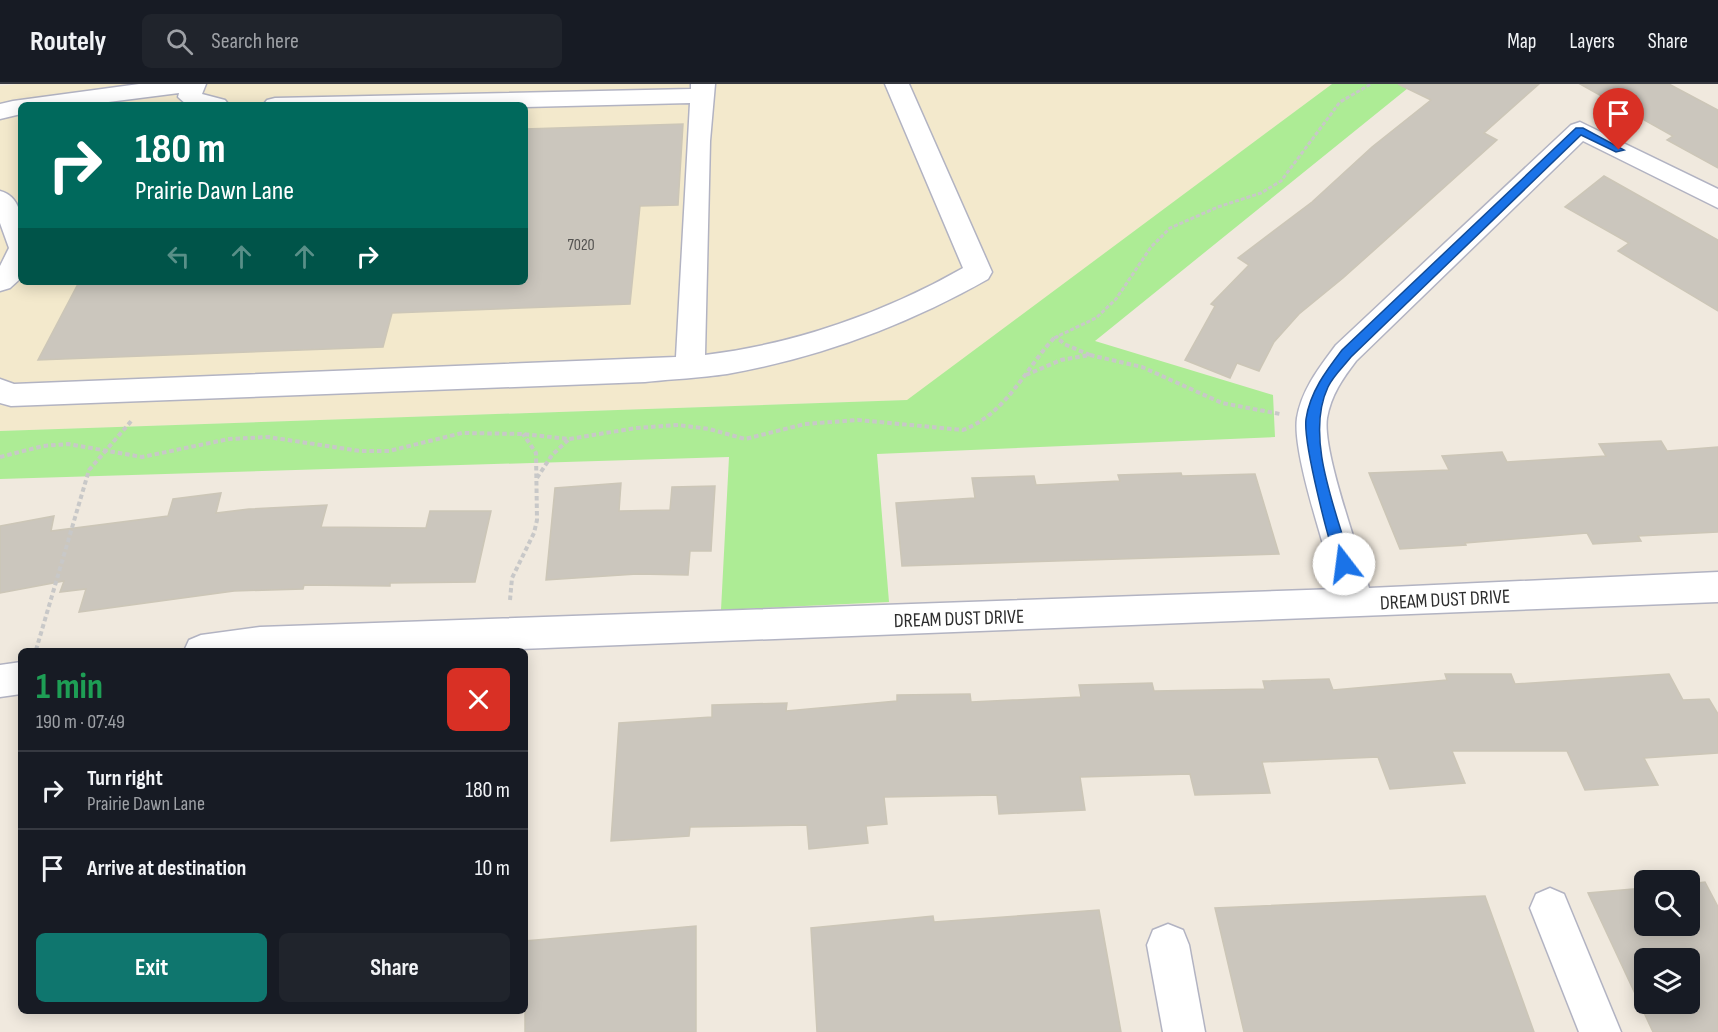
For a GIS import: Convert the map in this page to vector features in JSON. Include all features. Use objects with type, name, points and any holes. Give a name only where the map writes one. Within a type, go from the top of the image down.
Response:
[{"type":"street","points":[[52,102],[193,84],[189,97],[198,102]]},
{"type":"street","points":[[0,390],[11,395],[645,371],[735,361],[841,333],[939,296],[978,272],[897,84]]},
{"type":"street","points":[[360,102],[702,90],[690,366]]},
{"type":"street","points":[[0,112],[18,107]]},
{"type":"street","points":[[1357,603],[1315,454],[1312,420],[1323,384],[1346,353],[1580,130],[1718,200]]},
{"type":"street","points":[[0,199],[7,206],[18,237]]},
{"type":"street","points":[[0,281],[11,272],[18,257]]},
{"type":"street","name":"DREAM DUST DRIVE","points":[[223,648],[260,643],[1357,603],[1718,587]]},
{"type":"street","points":[[0,681],[18,678]]},
{"type":"street","points":[[1550,908],[1600,1032]]},
{"type":"street","points":[[1168,945],[1184,1032]]},
{"type":"path","points":[[1056,336],[1064,344],[1090,355],[1143,367],[1222,403],[1283,415]]},
{"type":"path","points":[[1026,375],[1061,360],[1090,355]]},
{"type":"path","points":[[37,648],[89,470],[159,389]]},
{"type":"path","points":[[505,634],[512,578],[534,533],[537,520],[536,453],[523,434]]},
{"type":"path","points":[[537,478],[552,455],[569,439]]},
{"type":"shaded area","points":[[18,84],[1332,84],[908,400],[0,431],[0,86]]},
{"type":"green space","points":[[1332,84],[1413,84],[1095,341],[1273,395],[1275,437],[877,454],[889,602],[721,610],[729,457],[0,479],[0,431],[907,400]]},
{"type":"building","points":[[1398,84],[1539,84],[1484,133],[1497,140],[1343,278],[1299,314],[1274,342],[1259,371],[1237,363],[1230,378],[1185,360],[1215,306],[1211,304],[1249,265],[1238,258],[1312,202],[1372,147],[1431,100]]},
{"type":"building","points":[[1580,84],[1669,84],[1718,110],[1718,168],[1667,140],[1673,136]]},
{"type":"building","points":[[683,124],[678,205],[640,206],[630,304],[392,313],[383,347],[38,360],[77,285],[528,285],[528,129]]},
{"type":"building","points":[[1604,176],[1718,240],[1718,311],[1618,251],[1629,243],[1565,207]]},
{"type":"building","points":[[1661,441],[1667,451],[1718,447],[1718,532],[1638,536],[1641,541],[1593,544],[1587,533],[1400,549],[1369,473],[1449,470],[1442,456],[1502,452],[1507,462],[1606,456],[1599,444]]},
{"type":"building","points":[[1181,473],[1182,476],[1255,474],[1279,554],[902,566],[896,503],[975,498],[972,478],[1034,476],[1036,485],[1120,481],[1118,475]]},
{"type":"building","points":[[621,483],[619,511],[670,510],[672,487],[715,486],[711,551],[690,551],[688,575],[637,574],[546,580],[555,488]]},
{"type":"building","points":[[221,493],[216,513],[327,505],[321,527],[426,528],[430,511],[491,511],[475,582],[390,583],[390,586],[304,585],[303,589],[234,591],[79,612],[86,589],[60,592],[64,581],[0,593],[0,526],[54,516],[51,531],[168,516],[173,499]]},
{"type":"building","points":[[1445,674],[1511,674],[1515,684],[1669,674],[1683,700],[1709,699],[1718,714],[1718,753],[1644,758],[1658,785],[1585,790],[1567,751],[1452,751],[1465,783],[1390,789],[1378,757],[1262,762],[1270,793],[1195,795],[1190,774],[1080,777],[1085,810],[999,814],[997,795],[884,797],[887,824],[866,826],[868,843],[809,849],[807,825],[690,827],[689,836],[611,841],[619,723],[712,717],[712,705],[787,703],[786,711],[897,701],[897,695],[970,694],[971,702],[1081,697],[1079,685],[1152,683],[1154,691],[1265,689],[1263,681],[1329,679],[1333,690],[1447,680]]},
{"type":"building","points":[[1705,882],[1718,907],[1718,1032],[1653,1032],[1645,1014],[1700,1014],[1700,948],[1634,948],[1634,991],[1588,893],[1634,889],[1634,936],[1700,936],[1700,883]]},
{"type":"building","points":[[1485,896],[1534,1032],[1244,1032],[1215,908]]},
{"type":"building","points":[[1099,910],[1121,1032],[817,1032],[811,928],[933,916],[934,922]]},
{"type":"building","points":[[696,926],[696,1032],[525,1032],[525,1014],[528,1014],[528,941]]},
{"type":"route","points":[[1344,564],[1315,454],[1312,420],[1323,384],[1346,353],[1580,130],[1619,150]]}]
